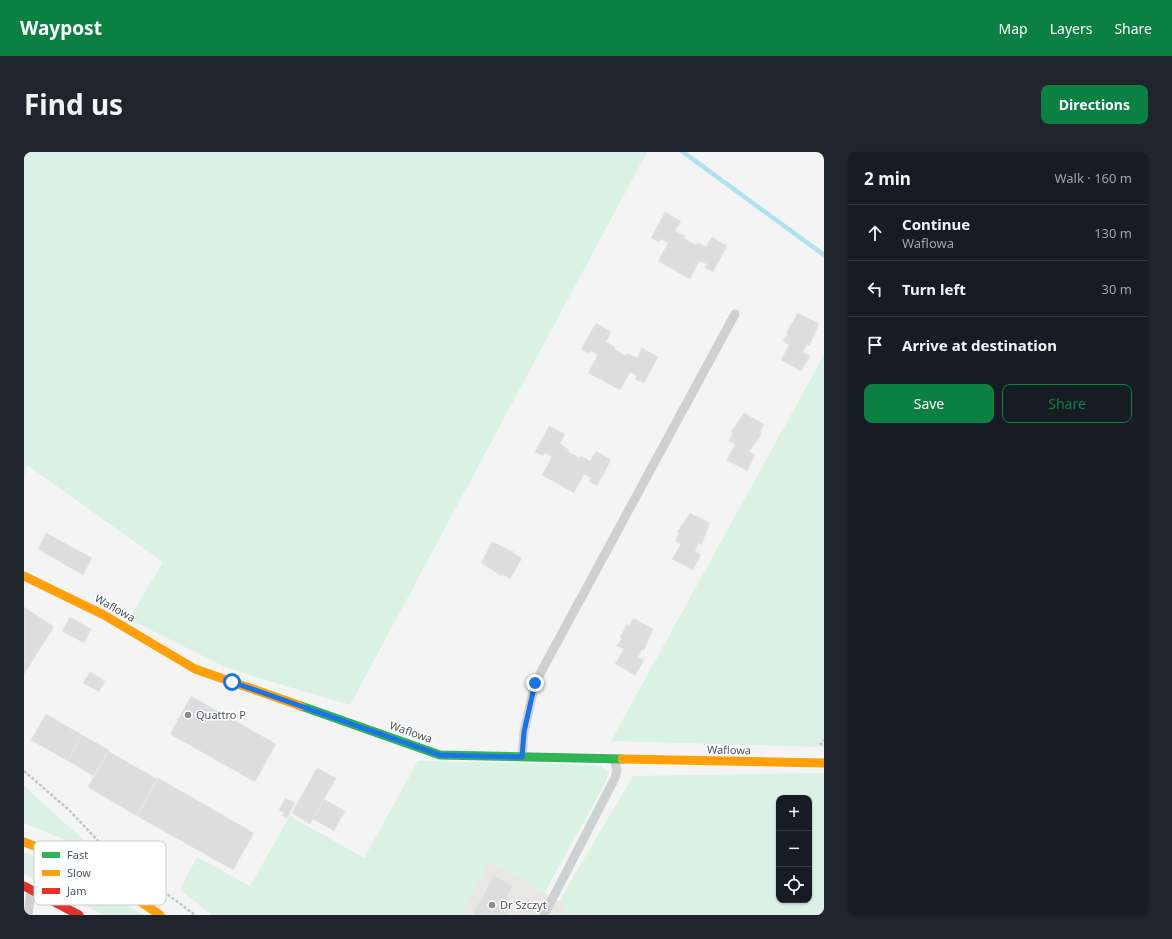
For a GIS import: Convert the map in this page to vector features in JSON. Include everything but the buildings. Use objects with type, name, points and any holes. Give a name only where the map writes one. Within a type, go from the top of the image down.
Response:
[{"type":"street","name":"Waflowa","points":[[24,576],[104,614],[195,669],[440,755],[824,764]]},
{"type":"street","points":[[24,842],[34,846]]},
{"type":"street","points":[[60,905],[79,915]]},
{"type":"street","points":[[146,905],[160,915]]},
{"type":"lane","points":[[522,757],[524,732],[535,683],[735,314]]},
{"type":"lane","points":[[544,915],[615,778],[617,770],[614,759]]},
{"type":"lane","points":[[28,888],[28,915]]},
{"type":"path","points":[[24,771],[69,810],[98,841]]},
{"type":"path","points":[[166,893],[195,915]]},
{"type":"shaded area","points":[[489,861],[568,906],[563,915],[460,915]]},
{"type":"green space","points":[[24,152],[647,152],[350,705],[223,666],[129,619],[163,562],[27,465],[24,476]]},
{"type":"green space","points":[[824,355],[824,747],[611,741]]},
{"type":"green space","points":[[418,761],[600,765],[609,772],[605,784],[544,893],[489,861],[460,915],[212,915],[180,890],[197,857],[250,886],[290,816],[364,858]]},
{"type":"green space","points":[[824,773],[824,915],[563,915],[568,906],[559,901],[633,776]]},
{"type":"green space","points":[[24,786],[85,841],[68,841],[24,823]]},
{"type":"green space","points":[[24,852],[34,856],[34,879],[24,874]]},
{"type":"green space","points":[[84,905],[128,905],[143,915],[103,915]]},
{"type":"waterway","points":[[683,152],[824,255]]},
{"type":"traffic: fast","points":[[301,706],[440,755],[622,759]]},
{"type":"traffic: slow","points":[[24,576],[104,615],[195,669],[301,706]]},
{"type":"traffic: slow","points":[[622,759],[824,763]]},
{"type":"traffic: slow","points":[[24,842],[34,846]]},
{"type":"traffic: slow","points":[[146,905],[160,915]]},
{"type":"traffic: jam","points":[[24,886],[34,891]]},
{"type":"traffic: jam","points":[[60,905],[79,915]]},
{"type":"place","name":"Quattro P","points":[[188,715]]},
{"type":"place","name":"Dr Szczyt","points":[[492,905]]},
{"type":"route","points":[[232,682],[440,755],[522,757],[524,732],[535,683]]}]
